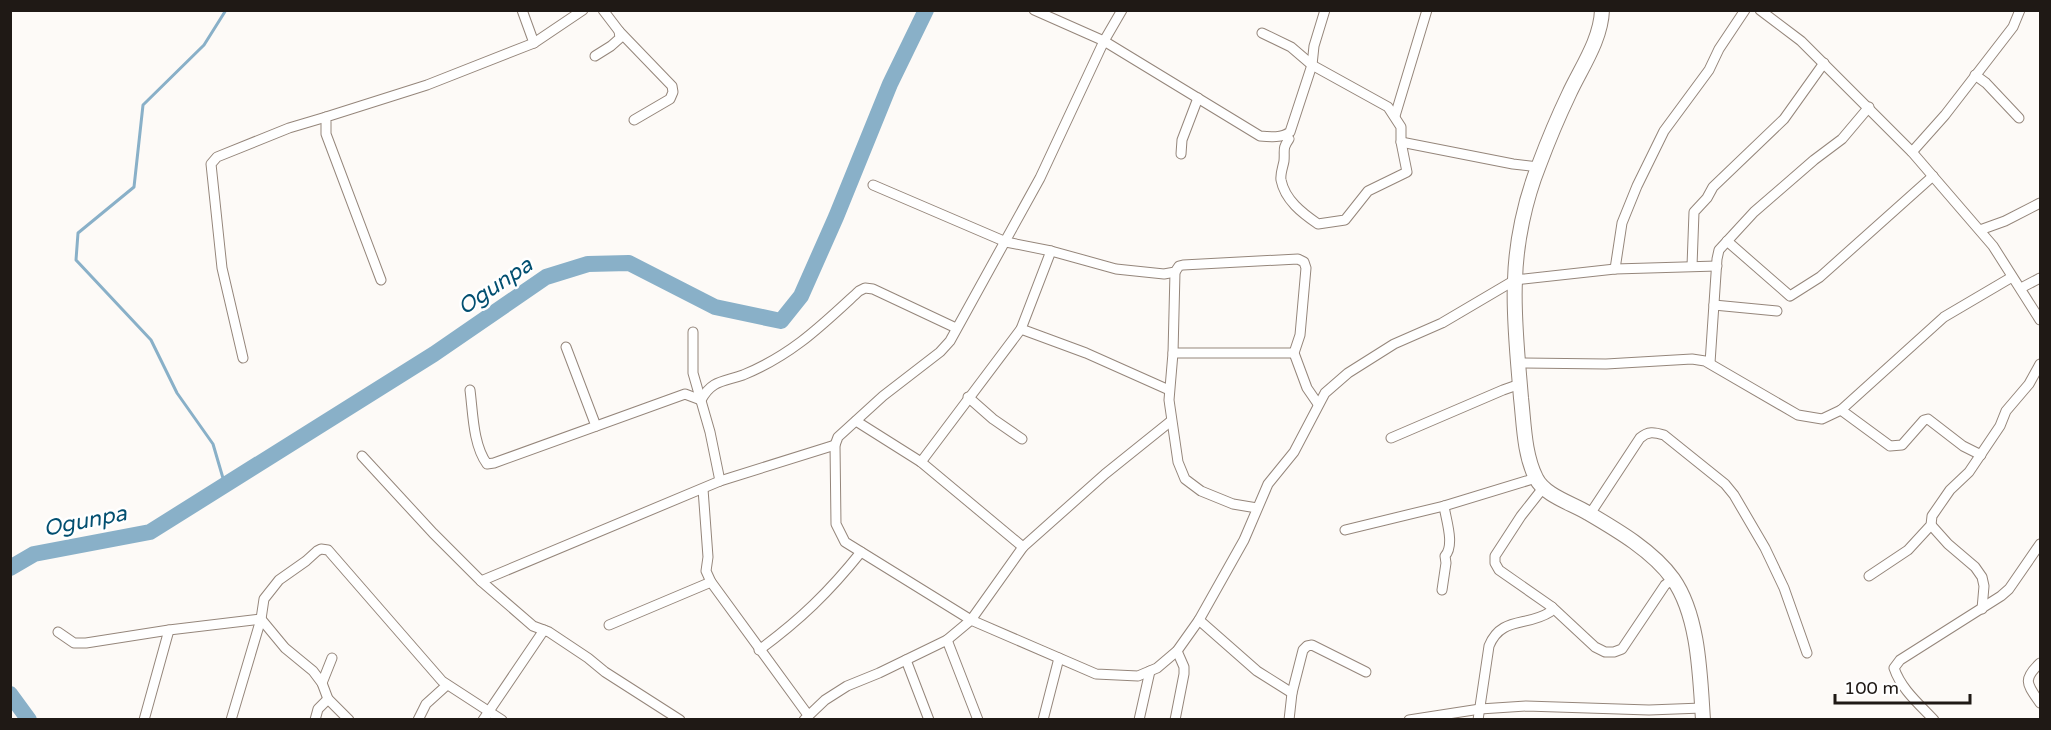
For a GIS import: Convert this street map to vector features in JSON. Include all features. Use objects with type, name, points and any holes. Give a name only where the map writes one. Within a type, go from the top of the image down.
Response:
[{"type":"street","points":[[522,10],[534,43]]},
{"type":"street","points":[[243,358],[222,268],[211,164],[217,157],[289,128],[427,85],[534,43],[583,10]]},
{"type":"street","points":[[603,10],[619,31],[672,86],[673,92],[670,99],[633,120]]},
{"type":"street","points":[[1034,10],[1104,41],[1260,136],[1285,136],[1290,132],[1312,65],[1314,46],[1325,10]]},
{"type":"street","points":[[1122,10],[1104,41],[1040,178],[950,341],[940,352],[883,396],[843,431],[835,445],[836,524],[845,542],[971,620],[1096,674],[1138,676],[1156,668],[1177,651],[1199,620],[1244,540],[1268,484],[1294,452],[1325,393],[1348,373],[1394,344],[1442,322],[1515,280],[1615,269],[1717,266]]},
{"type":"street","points":[[1395,116],[1427,10]]},
{"type":"street","points":[[1409,720],[1480,709],[1526,706],[1703,714],[1694,635],[1688,609],[1673,579],[1642,548],[1540,483],[1525,436],[1518,363],[1515,280],[1522,223],[1538,167],[1568,95],[1595,40],[1602,20],[1602,10]]},
{"type":"street","points":[[1615,269],[1622,223],[1664,131],[1709,70],[1745,10]]},
{"type":"street","points":[[1761,10],[1801,40],[1912,152],[1993,246],[2040,320]]},
{"type":"street","points":[[1912,152],[1945,115],[2013,27],[2020,10]]},
{"type":"street","points":[[595,56],[618,40],[619,31]]},
{"type":"street","points":[[1262,33],[1291,47],[1312,65],[1388,107],[1401,127],[1401,142],[1407,172],[1368,191],[1345,220],[1317,224],[1302,213],[1287,197],[1281,178],[1284,160],[1283,147],[1289,139],[1285,136]]},
{"type":"street","points":[[1692,266],[1694,213],[1713,187],[1784,119],[1824,63]]},
{"type":"street","points":[[1976,75],[2019,118]]},
{"type":"street","points":[[1181,154],[1182,140],[1198,98]]},
{"type":"street","points":[[1710,363],[1719,250],[1754,212],[1842,139],[1869,107]]},
{"type":"street","points":[[326,117],[327,134],[381,280]]},
{"type":"street","points":[[1401,142],[1538,167]]},
{"type":"street","points":[[1727,241],[1790,296],[1820,276],[1933,176]]},
{"type":"street","points":[[873,185],[1006,242],[1052,251],[1116,269],[1164,274],[1175,272]]},
{"type":"street","points":[[1980,230],[2039,207]]},
{"type":"street","points":[[921,462],[1021,329],[1052,251]]},
{"type":"street","points":[[1257,508],[1233,504],[1201,491],[1185,479],[1178,462],[1171,421],[1169,390],[1173,353],[1175,272],[1179,266],[1299,259],[1304,262],[1306,267],[1300,335],[1294,353],[1307,388],[1318,404]]},
{"type":"street","points":[[1518,363],[1606,364],[1683,358],[1705,361],[1798,416],[1822,419],[1841,410],[1944,317],[2012,277]]},
{"type":"street","points":[[2021,288],[2040,278]]},
{"type":"street","points":[[701,400],[709,387],[774,361],[811,336],[865,288],[873,289],[956,328]]},
{"type":"street","points":[[1714,305],[1777,311]]},
{"type":"street","points":[[1021,329],[1086,353],[1169,390]]},
{"type":"street","points":[[693,332],[693,373],[720,481]]},
{"type":"street","points":[[566,347],[596,426]]},
{"type":"street","points":[[1173,353],[1294,353]]},
{"type":"street","points":[[1869,576],[1908,550],[1931,525],[1932,516],[1950,490],[1970,472],[2000,426],[2006,411],[2030,384],[2040,364]]},
{"type":"street","points":[[1390,438],[1520,384]]},
{"type":"street","points":[[470,390],[477,440],[487,464],[685,394],[701,400]]},
{"type":"street","points":[[968,397],[993,419],[1022,439]]},
{"type":"street","points":[[1841,410],[1890,446],[1902,445],[1924,420],[1928,419],[1963,446],[1981,455]]},
{"type":"street","points":[[856,421],[921,462],[1023,547]]},
{"type":"street","points":[[704,489],[708,557],[706,571],[711,582],[806,717],[825,700],[847,686],[947,640],[971,620],[1023,547],[1105,474],[1171,421]]},
{"type":"street","points":[[1590,514],[1640,438],[1654,432],[1664,435],[1725,484],[1734,495],[1765,548],[1784,588],[1807,653]]},
{"type":"street","points":[[481,581],[720,481],[835,445]]},
{"type":"street","points":[[362,456],[481,581],[533,626],[544,630],[588,658],[605,672],[680,720]]},
{"type":"street","points":[[1345,530],[1540,483]]},
{"type":"street","points":[[1540,483],[1495,556],[1495,563],[1499,570],[1552,606],[1595,647],[1605,652],[1622,649],[1665,585],[1673,579]]},
{"type":"street","points":[[1442,590],[1445,556],[1448,553],[1449,541],[1444,506]]},
{"type":"street","points":[[1931,525],[1948,544],[1976,567],[1982,576],[1984,586],[1982,609]]},
{"type":"street","points":[[1934,720],[1896,675],[1895,664],[1999,597],[2008,589],[2040,544]]},
{"type":"street","points":[[231,720],[261,619],[264,599],[279,580],[321,549],[328,550],[442,681],[486,716],[502,720]]},
{"type":"street","points":[[759,650],[794,624],[834,585],[861,552]]},
{"type":"street","points":[[609,625],[711,582]]},
{"type":"street","points":[[1984,586],[1999,597]]},
{"type":"street","points":[[1478,720],[1489,646],[1493,636],[1504,626],[1544,616],[1550,612],[1552,606]]},
{"type":"street","points":[[58,632],[74,643],[86,643],[261,619]]},
{"type":"street","points":[[261,619],[285,648],[313,671],[322,682],[328,699],[349,720]]},
{"type":"street","points":[[1199,620],[1257,671],[1292,693]]},
{"type":"street","points":[[144,720],[169,630]]},
{"type":"street","points":[[486,716],[544,630]]},
{"type":"street","points":[[947,640],[978,720]]},
{"type":"street","points":[[1289,720],[1292,693],[1303,650],[1307,646],[1312,645],[1366,672]]},
{"type":"street","points":[[1176,719],[1184,674],[1184,667],[1177,651]]},
{"type":"street","points":[[322,682],[332,658]]},
{"type":"street","points":[[1043,720],[1059,658]]},
{"type":"street","points":[[906,660],[929,720]]},
{"type":"street","points":[[2040,663],[2031,672],[2027,682],[2040,703]]},
{"type":"street","points":[[1138,720],[1150,671]]},
{"type":"street","points":[[418,720],[426,704],[447,685]]},
{"type":"street","points":[[315,720],[318,709],[328,699]]},
{"type":"street","points":[[1611,709],[1611,720]]},
{"type":"waterway","points":[[225,485],[213,444],[177,393],[151,340],[76,260],[78,233],[134,187],[143,105],[204,45],[226,10]]},
{"type":"waterway","name":"Ogunpa","points":[[10,568],[34,554],[150,532],[434,354],[546,277],[588,264],[629,263],[715,307],[781,321],[801,296],[890,84],[926,10]]},
{"type":"waterway","name":"Ogunpa","points":[[10,694],[29,720]]}]
